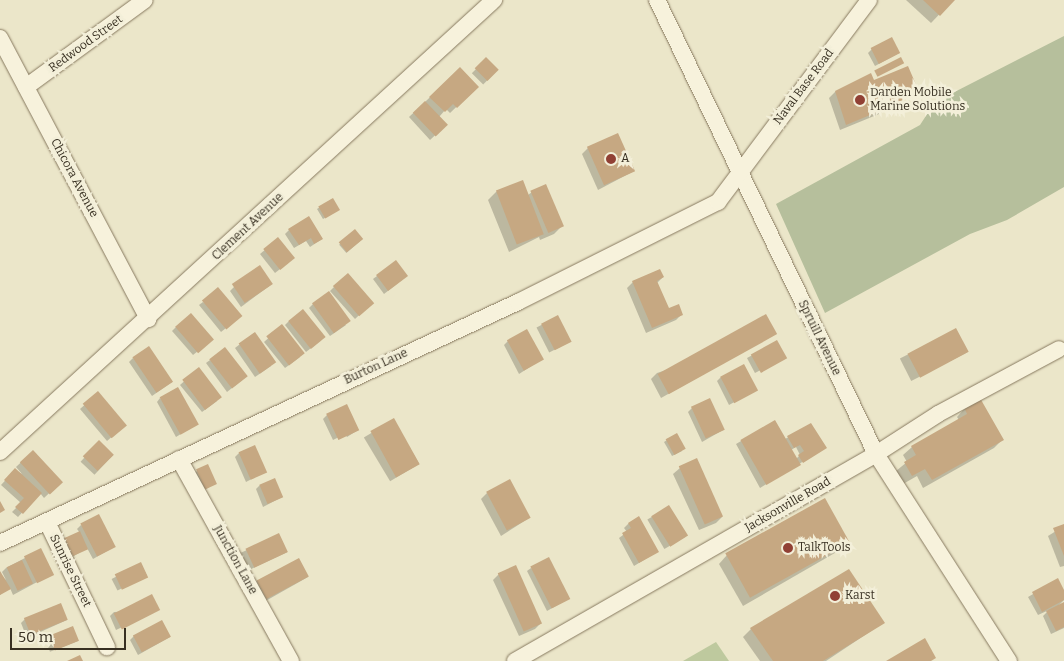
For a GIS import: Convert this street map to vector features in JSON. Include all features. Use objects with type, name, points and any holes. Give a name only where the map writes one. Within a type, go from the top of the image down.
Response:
[{"type":"street","name":"Redwood Street","points":[[26,87],[145,0]]},
{"type":"street","name":"Clement Avenue","points":[[0,452],[148,319],[494,0]]},
{"type":"street","name":"Spruill Avenue","points":[[657,0],[739,174],[876,454],[1009,661]]},
{"type":"street","name":"Naval Base Road","points":[[739,174],[869,0]]},
{"type":"street","name":"Chicora Avenue","points":[[0,38],[148,319]]},
{"type":"street","name":"Burton Lane","points":[[0,544],[518,302],[718,202],[739,174]]},
{"type":"street","name":"Jacksonville Road","points":[[515,661],[876,454],[938,414],[1059,349]]},
{"type":"street","name":"Junction Lane","points":[[179,459],[291,661]]},
{"type":"street","name":"Sunrise Street","points":[[47,522],[107,647]]},
{"type":"green space","points":[[1064,36],[1064,187],[1007,220],[970,234],[825,313],[776,204],[920,125],[935,102]]},
{"type":"green space","points":[[716,642],[729,661],[683,661]]},
{"type":"building","points":[[923,0],[955,0],[940,16]]},
{"type":"building","points":[[892,37],[900,53],[879,64],[871,48]]},
{"type":"building","points":[[486,57],[499,70],[487,81],[475,68]]},
{"type":"building","points":[[901,57],[904,63],[877,77],[874,71]]},
{"type":"building","name":"Darden Mobile Marine Solutions","points":[[908,66],[917,87],[901,95],[903,100],[887,106],[878,89],[887,108],[846,125],[835,91],[871,73],[874,80]]},
{"type":"building","points":[[460,67],[479,87],[457,108],[453,104],[445,112],[429,97]]},
{"type":"building","points":[[425,101],[448,125],[436,137],[413,113]]},
{"type":"building","name":"A","points":[[618,133],[635,171],[604,185],[587,147]]},
{"type":"building","points":[[523,180],[544,234],[517,245],[496,190]]},
{"type":"building","points":[[546,184],[564,226],[548,233],[530,191]]},
{"type":"building","points":[[333,198],[340,210],[325,219],[318,207]]},
{"type":"building","points":[[309,216],[323,239],[314,244],[311,238],[299,245],[288,229]]},
{"type":"building","points":[[355,229],[363,239],[347,252],[339,242]]},
{"type":"building","points":[[278,237],[295,258],[280,270],[263,249]]},
{"type":"building","points":[[396,260],[408,276],[388,291],[376,275]]},
{"type":"building","points":[[260,265],[273,284],[245,303],[232,284]]},
{"type":"building","points":[[660,269],[664,277],[657,281],[669,308],[679,304],[683,315],[652,328],[632,281]]},
{"type":"building","points":[[348,273],[374,303],[359,316],[333,286]]},
{"type":"building","points":[[218,287],[242,316],[226,330],[202,300]]},
{"type":"building","points":[[329,291],[351,321],[334,333],[312,303]]},
{"type":"building","points":[[303,309],[326,337],[311,349],[288,321]]},
{"type":"building","points":[[191,313],[214,339],[198,353],[175,327]]},
{"type":"building","points":[[766,314],[777,334],[669,394],[658,374]]},
{"type":"building","points":[[558,315],[572,342],[555,350],[541,324]]},
{"type":"building","points":[[282,324],[305,353],[289,365],[266,336]]},
{"type":"building","points":[[956,328],[969,352],[920,378],[907,354]]},
{"type":"building","points":[[527,329],[544,360],[524,371],[507,340]]},
{"type":"building","points":[[255,332],[276,362],[260,374],[239,343]]},
{"type":"building","points":[[777,340],[787,358],[761,373],[751,355]]},
{"type":"building","points":[[149,346],[173,382],[156,393],[132,357]]},
{"type":"building","points":[[225,347],[248,376],[232,388],[209,359]]},
{"type":"building","points":[[744,364],[758,390],[734,403],[720,377]]},
{"type":"building","points":[[199,367],[222,397],[205,410],[182,380]]},
{"type":"building","points":[[178,387],[199,425],[180,435],[160,397]]},
{"type":"building","points":[[98,391],[127,425],[112,438],[83,404]]},
{"type":"building","points":[[710,398],[725,430],[706,439],[691,407]]},
{"type":"building","points":[[980,398],[1004,440],[932,480],[925,469],[912,476],[904,462],[916,455],[911,446],[967,414],[964,407]]},
{"type":"building","points":[[347,404],[359,430],[338,440],[326,414]]},
{"type":"building","points":[[394,418],[420,464],[396,477],[370,431]]},
{"type":"building","points":[[775,420],[801,465],[766,485],[740,440]]},
{"type":"building","points":[[811,423],[827,448],[803,463],[798,455],[804,451],[800,445],[794,448],[787,436]]},
{"type":"building","points":[[677,433],[686,449],[674,455],[666,439]]},
{"type":"building","points":[[99,440],[114,455],[98,471],[83,456]]},
{"type":"building","points":[[255,445],[267,472],[251,480],[239,452]]},
{"type":"building","points":[[33,450],[63,482],[50,494],[20,462]]},
{"type":"building","points":[[697,458],[723,516],[705,525],[679,466]]},
{"type":"building","points":[[208,464],[217,484],[205,489],[196,469]]},
{"type":"building","points":[[15,468],[42,493],[23,514],[15,507],[24,498],[4,480]]},
{"type":"building","points":[[275,478],[283,497],[268,504],[259,485]]},
{"type":"building","points":[[510,479],[531,518],[507,531],[486,492]]},
{"type":"building","name":"TalkTools","points":[[825,498],[850,543],[750,598],[725,553]]},
{"type":"building","points":[[0,501],[5,510],[0,513]]},
{"type":"building","points":[[669,505],[688,536],[670,547],[651,516]]},
{"type":"building","points":[[99,514],[116,547],[97,557],[80,524]]},
{"type":"building","points":[[639,516],[659,552],[639,563],[622,533],[631,528],[628,523]]},
{"type":"building","points":[[1064,524],[1064,556],[1053,528]]},
{"type":"building","points":[[80,531],[88,549],[73,556],[64,538]]},
{"type":"building","points":[[279,533],[288,552],[254,568],[245,549]]},
{"type":"building","points":[[41,548],[54,575],[37,583],[24,556]]},
{"type":"building","points":[[549,557],[570,599],[552,608],[530,567]]},
{"type":"building","points":[[299,558],[309,577],[266,599],[257,581]]},
{"type":"building","points":[[22,560],[33,584],[18,591],[7,567]]},
{"type":"building","points":[[141,562],[148,577],[122,590],[115,574]]},
{"type":"building","points":[[516,565],[542,623],[524,632],[498,573]]},
{"type":"building","name":"Karst","points":[[849,569],[885,623],[823,661],[773,661],[750,628]]},
{"type":"building","points":[[0,571],[11,589],[0,595]]},
{"type":"building","points":[[1058,578],[1064,590],[1064,600],[1042,612],[1032,592]]},
{"type":"building","points":[[152,594],[160,610],[122,630],[114,614]]},
{"type":"building","points":[[1064,602],[1064,627],[1056,631],[1046,611]]},
{"type":"building","points":[[61,603],[68,620],[31,635],[24,618]]},
{"type":"building","points":[[162,620],[171,637],[142,652],[133,635]]},
{"type":"building","points":[[73,626],[79,641],[55,651],[49,636]]},
{"type":"building","points":[[925,638],[936,658],[931,661],[886,661]]},
{"type":"building","points":[[80,655],[83,661],[67,661]]},
{"type":"place","name":"Darden Mobile Marine Solutions","points":[[860,100]]},
{"type":"place","name":"A","points":[[611,159]]},
{"type":"place","name":"TalkTools","points":[[788,548]]},
{"type":"place","name":"Karst","points":[[835,596]]}]
